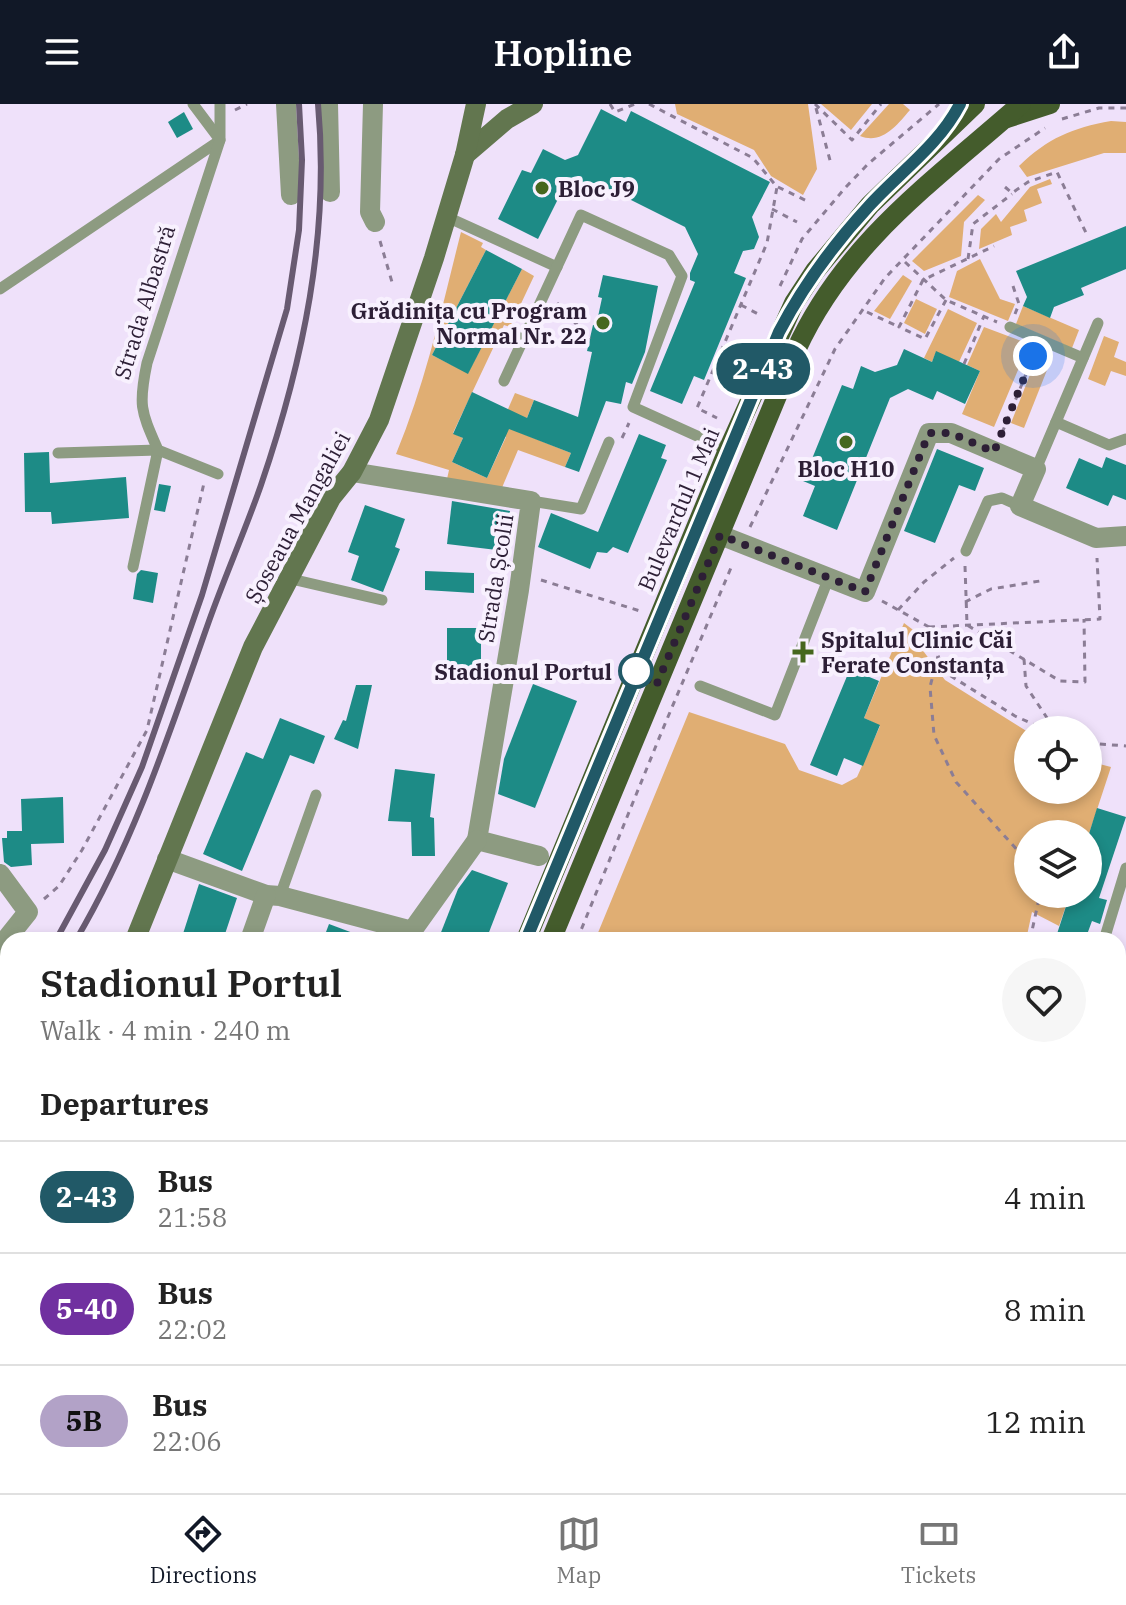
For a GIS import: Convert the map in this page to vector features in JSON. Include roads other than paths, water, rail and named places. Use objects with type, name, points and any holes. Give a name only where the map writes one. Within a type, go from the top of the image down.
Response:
[{"type":"main road","points":[[937,139],[960,104]]},
{"type":"main road","name":"Bulevardul 1 Mai","points":[[529,932],[779,332],[815,271],[870,205],[975,104]]},
{"type":"main road","points":[[554,932],[796,350],[834,282],[892,215],[1021,104]]},
{"type":"main road","points":[[1004,119],[1054,112]]},
{"type":"street","points":[[286,104],[291,195]]},
{"type":"street","points":[[328,104],[330,192]]},
{"type":"street","points":[[373,104],[370,212],[375,222]]},
{"type":"street","name":"Șoseaua Mangaliei","points":[[138,932],[253,647],[331,498],[352,472],[379,420],[447,217],[476,104]]},
{"type":"street","points":[[465,155],[507,119],[533,104]]},
{"type":"street","points":[[720,535],[865,592],[929,433],[951,433],[1036,469],[1020,506],[1096,538],[1126,536]]},
{"type":"street","name":"Strada Școlii","points":[[273,895],[412,931],[477,840],[531,501],[352,472]]},
{"type":"street","points":[[477,840],[539,856]]},
{"type":"street","points":[[167,859],[273,895],[254,932]]},
{"type":"street","points":[[0,874],[28,912],[12,932]]},
{"type":"lane","points":[[0,289],[220,140],[193,104]]},
{"type":"lane","name":"Strada Albastră","points":[[158,450],[144,419],[140,397],[147,363],[220,140],[220,104]]},
{"type":"lane","points":[[504,381],[581,215],[669,255],[682,276],[633,407],[728,450]]},
{"type":"lane","points":[[447,217],[557,267]]},
{"type":"lane","points":[[1036,469],[1098,323]]},
{"type":"lane","points":[[1010,327],[1083,358]]},
{"type":"lane","points":[[1056,422],[1109,445],[1126,439]]},
{"type":"lane","points":[[531,501],[581,509],[609,442]]},
{"type":"lane","points":[[133,567],[158,450]]},
{"type":"lane","points":[[58,453],[158,450],[212,472]]},
{"type":"lane","points":[[966,551],[988,501],[1002,498],[1020,506]]},
{"type":"lane","points":[[700,686],[775,715],[829,577]]},
{"type":"lane","points":[[287,578],[382,600]]},
{"type":"lane","points":[[273,895],[316,795]]},
{"type":"lane","points":[[1106,932],[1126,868]]},
{"type":"railway","points":[[60,932],[105,850],[142,767],[202,595],[287,309],[299,230],[302,160],[299,104]]},
{"type":"railway","points":[[80,932],[116,863],[150,784],[276,439],[310,298],[320,202],[318,104]]},
{"type":"place","name":"Bloc J9","points":[[542,188]]},
{"type":"place","name":"Grădinița cu Program Normal Nr. 22","points":[[603,323]]},
{"type":"place","name":"Bloc H10","points":[[846,442]]},
{"type":"place","name":"Spitalul Clinic Căi Ferate Constanța","points":[[803,652]]},
{"type":"place","name":"Stadionul Portul","points":[[636,671]]}]
